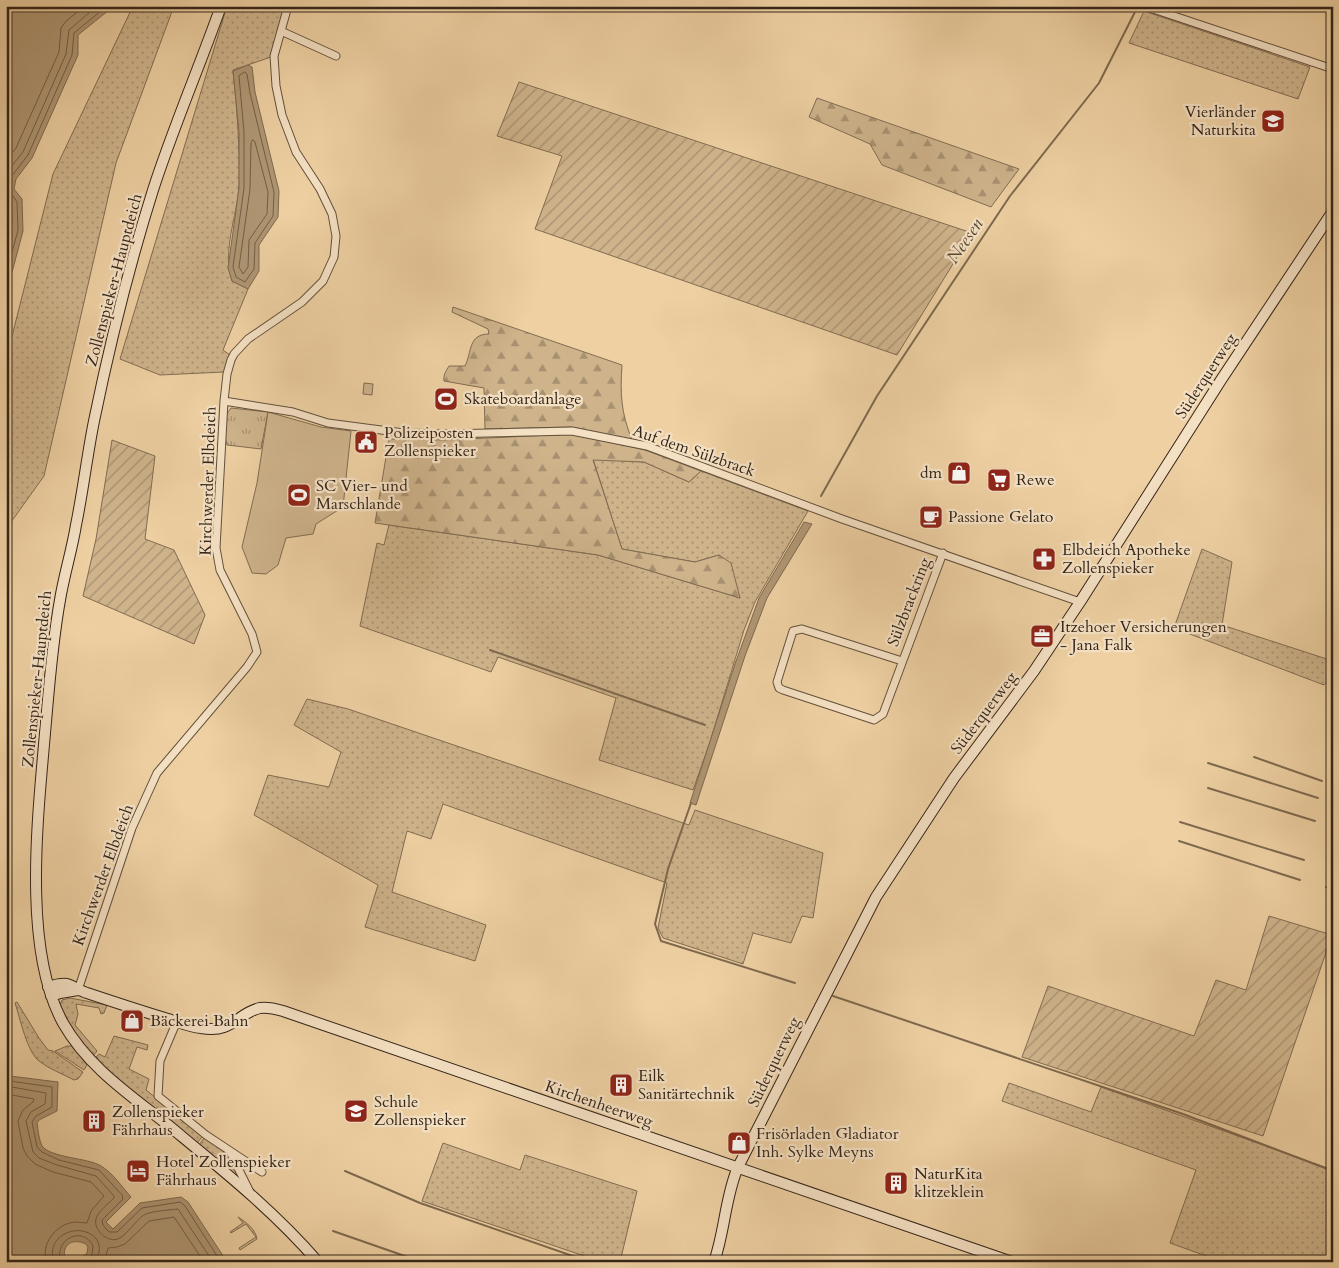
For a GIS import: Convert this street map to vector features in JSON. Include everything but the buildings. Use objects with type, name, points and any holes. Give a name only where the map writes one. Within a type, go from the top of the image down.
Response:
[{"type":"street","name":"Zollenspieker-Hauptdeich","points":[[221,6],[172,133],[153,190],[119,310],[94,423],[76,528],[60,600],[47,711],[40,794],[36,885],[38,921],[44,972],[59,1014],[72,1037],[98,1068],[251,1194],[288,1229],[318,1262]]},
{"type":"street","name":"Kirchwerder Elbdeich","points":[[78,990],[132,828],[157,773],[247,667],[256,652],[252,634],[220,570],[216,548],[227,374],[234,354],[248,339],[302,302],[323,281],[334,257],[336,236],[332,214],[320,189],[296,152],[282,115],[276,86],[274,56],[288,6]]},
{"type":"street","points":[[1150,8],[1333,69]]},
{"type":"street","points":[[280,31],[336,56]]},
{"type":"street","name":"Süderquerweg","points":[[714,1262],[718,1252],[729,1195],[738,1168],[876,897],[954,778],[1034,671],[1080,602],[1221,380],[1333,210]]},
{"type":"street","name":"Auf dem Sülzbrack","points":[[224,401],[293,412],[328,423],[404,433],[572,431],[647,446],[842,519],[1080,602]]},
{"type":"street","name":"Sülzbrackring","points":[[902,661],[802,628],[793,631],[777,682],[779,688],[783,690],[874,720],[883,714],[943,553]]},
{"type":"street","name":"Kirchenheerweg","points":[[50,992],[78,990],[190,1026],[211,1029],[230,1026],[248,1013],[260,1008],[283,1011],[1012,1262]]},
{"type":"street","points":[[177,1021],[160,1061],[158,1096],[230,1152],[262,1172]]},
{"type":"street","points":[[230,1152],[251,1194]]},
{"type":"green space","points":[[133,6],[174,6],[116,163],[44,476],[9,525],[6,539],[6,360],[53,174]]},
{"type":"green space","points":[[227,6],[284,6],[271,57],[233,70],[238,128],[239,186],[229,245],[229,269],[232,281],[248,289],[223,350],[230,355],[224,372],[160,375],[120,359]]},
{"type":"green space","points":[[1144,11],[1310,67],[1298,99],[1129,43]]},
{"type":"green space","points":[[519,82],[972,233],[897,355],[535,229],[562,156],[497,136]]},
{"type":"green space","points":[[817,98],[1019,169],[991,207],[882,165],[870,144],[809,117]]},
{"type":"green space","points":[[453,307],[622,365],[622,403],[632,440],[571,427],[485,429],[484,388],[444,381],[444,379],[449,366],[465,366],[474,340],[482,335],[489,334],[488,329],[452,312]]},
{"type":"green space","points":[[364,383],[373,384],[372,395],[363,394]]},
{"type":"green space","points":[[231,408],[268,412],[261,449],[227,445],[225,421]]},
{"type":"green space","name":"SC Vier- und Marschlande","points":[[268,412],[321,427],[351,431],[343,507],[316,524],[313,534],[286,538],[278,565],[266,574],[252,573],[242,547],[257,483]]},
{"type":"green space","points":[[574,434],[645,450],[701,471],[689,482],[644,462],[593,460],[622,549],[695,562],[719,555],[731,563],[740,598],[598,555],[375,523],[389,439],[444,440]]},
{"type":"green space","points":[[112,440],[155,456],[145,539],[174,550],[205,615],[194,644],[83,596],[96,539]]},
{"type":"green space","points":[[593,459],[644,462],[689,482],[701,471],[808,511],[755,602],[744,630],[709,745],[693,790],[599,760],[616,698],[498,657],[491,672],[360,626],[377,543],[384,545],[389,525],[598,555],[740,598],[719,555],[695,562],[622,549]]},
{"type":"green space","points":[[1202,549],[1232,562],[1222,625],[1333,661],[1333,676],[1324,685],[1174,628]]},
{"type":"green space","points":[[307,699],[348,709],[689,825],[695,810],[823,853],[813,918],[802,916],[791,943],[753,933],[743,964],[663,938],[658,928],[667,883],[443,804],[431,839],[407,831],[392,892],[486,925],[475,961],[365,927],[378,885],[254,815],[268,775],[329,787],[341,752],[294,725]]},
{"type":"green space","points":[[1269,916],[1332,935],[1263,1136],[1022,1057],[1048,986],[1194,1036],[1216,980],[1246,990]]},
{"type":"green space","points":[[70,998],[107,1005],[104,1013],[101,1014],[99,1008],[76,1004],[78,1014],[75,1025],[97,1051],[93,1056],[83,1046],[70,1026],[60,1004],[62,1000]]},
{"type":"green space","points":[[17,1002],[48,1050],[53,1051],[83,1072],[78,1079],[74,1080],[52,1069],[35,1057],[24,1034],[15,1003]]},
{"type":"green space","points":[[114,1036],[148,1045],[147,1050],[137,1047],[129,1069],[149,1079],[146,1090],[203,1136],[197,1143],[117,1079],[95,1058],[99,1054],[105,1057]]},
{"type":"green space","points":[[72,1046],[87,1065],[84,1070],[55,1051]]},
{"type":"green space","points":[[1009,1083],[1091,1112],[1101,1087],[1333,1170],[1333,1262],[1223,1262],[1170,1243],[1196,1170],[1002,1101]]},
{"type":"green space","points":[[205,1137],[228,1155],[243,1182],[199,1145]]},
{"type":"green space","points":[[443,1143],[520,1170],[525,1155],[637,1191],[620,1262],[602,1262],[422,1201]]},
{"type":"green space","points":[[238,1217],[253,1229],[257,1239],[240,1250],[239,1248],[256,1237],[246,1224],[230,1232],[243,1223]]},
{"type":"water","points":[[6,6],[114,6],[78,35],[78,55],[32,158],[16,179],[14,189],[22,199],[23,231],[6,295]]},
{"type":"water","points":[[248,65],[252,67],[255,92],[279,191],[278,217],[259,245],[259,271],[248,289],[232,281],[228,268],[239,188],[239,132],[233,71]]},
{"type":"water","points":[[804,522],[812,524],[767,598],[745,656],[696,805],[690,803],[735,664],[759,598]]},
{"type":"water","points":[[6,1057],[10,1076],[58,1082],[57,1111],[39,1120],[37,1123],[42,1146],[53,1153],[101,1166],[113,1176],[131,1197],[106,1222],[113,1229],[140,1203],[181,1197],[188,1202],[227,1262],[80,1262],[81,1258],[87,1253],[88,1247],[81,1242],[71,1242],[64,1251],[66,1262],[6,1262]]},
{"type":"waterway","points":[[1104,6],[1118,11]]},
{"type":"waterway","name":"Neesen","points":[[821,496],[877,396],[1010,196],[1099,83],[1138,6]]},
{"type":"waterway","points":[[490,650],[705,725]]},
{"type":"waterway","points":[[1254,757],[1322,781]]},
{"type":"waterway","points":[[1208,763],[1318,798]]},
{"type":"waterway","points":[[1208,788],[1315,821]]},
{"type":"waterway","points":[[691,803],[668,869],[655,924],[661,941],[795,983]]},
{"type":"waterway","points":[[1180,822],[1304,860]]},
{"type":"waterway","points":[[1179,841],[1300,880]]},
{"type":"waterway","points":[[1326,887],[1333,890]]},
{"type":"waterway","points":[[833,996],[1183,1114],[1333,1171]]},
{"type":"waterway","points":[[345,1171],[420,1203],[590,1262]]},
{"type":"waterway","points":[[333,1231],[422,1262]]},
{"type":"place","name":"Vierländer Naturkita","points":[[1273,121]]},
{"type":"place","name":"Skateboardanlage","points":[[446,399]]},
{"type":"place","name":"Polizeiposten Zollenspieker","points":[[366,442]]},
{"type":"place","name":"dm","points":[[959,473]]},
{"type":"place","name":"Rewe","points":[[999,480]]},
{"type":"place","name":"SC Vier- und Marschlande","points":[[299,495]]},
{"type":"place","name":"Passione Gelato","points":[[931,517]]},
{"type":"place","name":"Elbdeich Apotheke Zollenspieker","points":[[1044,559]]},
{"type":"place","name":"Itzehoer Versicherungen - Jana Falk","points":[[1042,636]]},
{"type":"place","name":"Bäckerei Bahn","points":[[132,1021]]},
{"type":"place","name":"Eilk Sanitärtechnik","points":[[621,1085]]},
{"type":"place","name":"Schule Zollenspieker","points":[[356,1111]]},
{"type":"place","name":"Zollenspieker Fährhaus","points":[[94,1121]]},
{"type":"place","name":"Frisörladen Gladiator Inh. Sylke Meyns","points":[[739,1143]]},
{"type":"place","name":"Hotel Zollenspieker Fährhaus","points":[[138,1171]]},
{"type":"place","name":"NaturKita klitzeklein","points":[[896,1183]]}]
